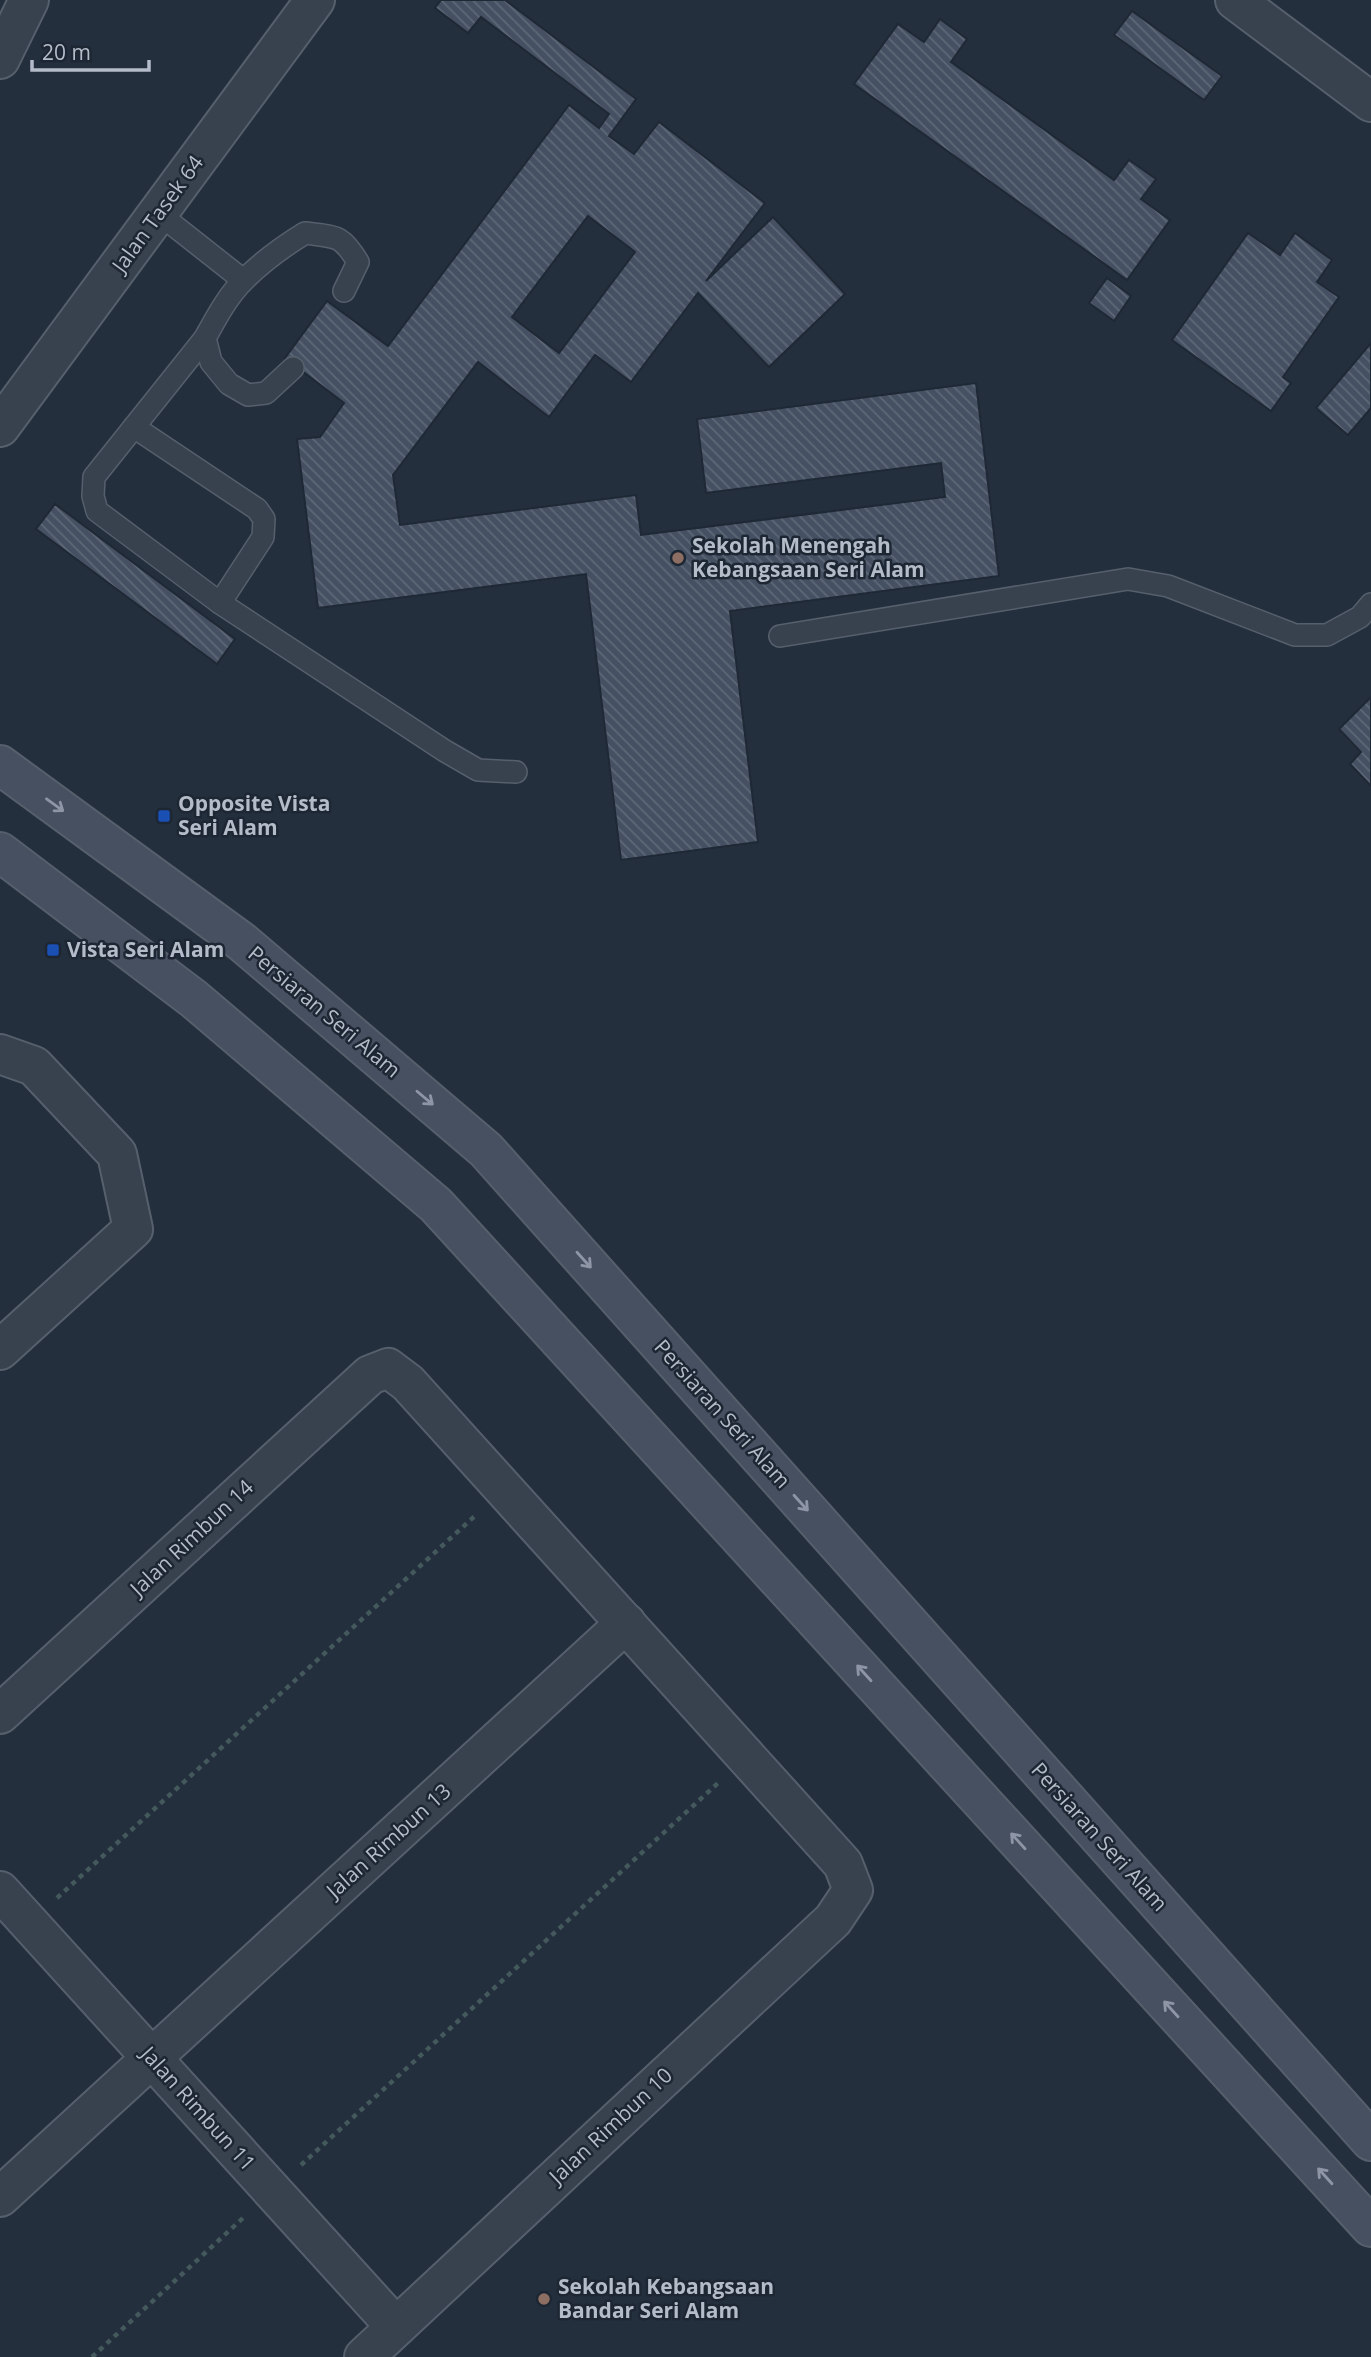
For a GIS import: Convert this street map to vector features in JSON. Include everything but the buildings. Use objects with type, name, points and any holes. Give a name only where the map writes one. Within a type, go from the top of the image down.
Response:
[{"type":"main road","name":"Persiaran Seri Alam","points":[[0,765],[242,942],[486,1150],[1371,2141]]},
{"type":"main road","points":[[0,852],[194,999],[436,1205],[1371,2227]]},
{"type":"street","points":[[0,59],[29,0]]},
{"type":"street","name":"Jalan Tasek 64","points":[[0,427],[315,0]]},
{"type":"street","points":[[1235,0],[1371,102]]},
{"type":"street","points":[[0,1054],[34,1066],[117,1154],[133,1229],[0,1350]]},
{"type":"street","name":"Jalan Rimbun 14","points":[[0,1714],[370,1375],[388,1368],[408,1382],[504,1490]]},
{"type":"street","points":[[504,1490],[747,1757]]},
{"type":"street","name":"Jalan Rimbun 13","points":[[0,2197],[626,1623]]},
{"type":"street","name":"Jalan Rimbun 10","points":[[364,2357],[833,1920],[853,1890],[843,1864],[747,1757]]},
{"type":"street","name":"Jalan Rimbun 11","points":[[0,1891],[396,2327]]},
{"type":"lane","points":[[158,213],[243,280]]},
{"type":"lane","points":[[344,291],[358,262],[346,243],[332,237],[305,233],[279,249],[243,280],[205,338],[94,477],[93,496],[97,512],[220,603],[445,751],[478,770],[516,772]]},
{"type":"lane","points":[[205,338],[211,362],[229,384],[248,395],[266,393],[293,368]]},
{"type":"lane","points":[[134,427],[257,509],[264,519],[263,537],[220,603]]},
{"type":"lane","points":[[780,636],[1128,579],[1168,586],[1295,635],[1327,635],[1360,617],[1371,604]]},
{"type":"path","points":[[30,1924],[504,1490]]},
{"type":"path","points":[[92,2357],[747,1757]]},
{"type":"place","name":"Sekolah Menengah Kebangsaan Seri Alam","points":[[678,558]]},
{"type":"place","name":"Opposite Vista Seri Alam","points":[[164,816]]},
{"type":"place","name":"Vista Seri Alam","points":[[53,950]]},
{"type":"place","name":"Sekolah Kebangsaan Bandar Seri Alam","points":[[544,2299]]}]
